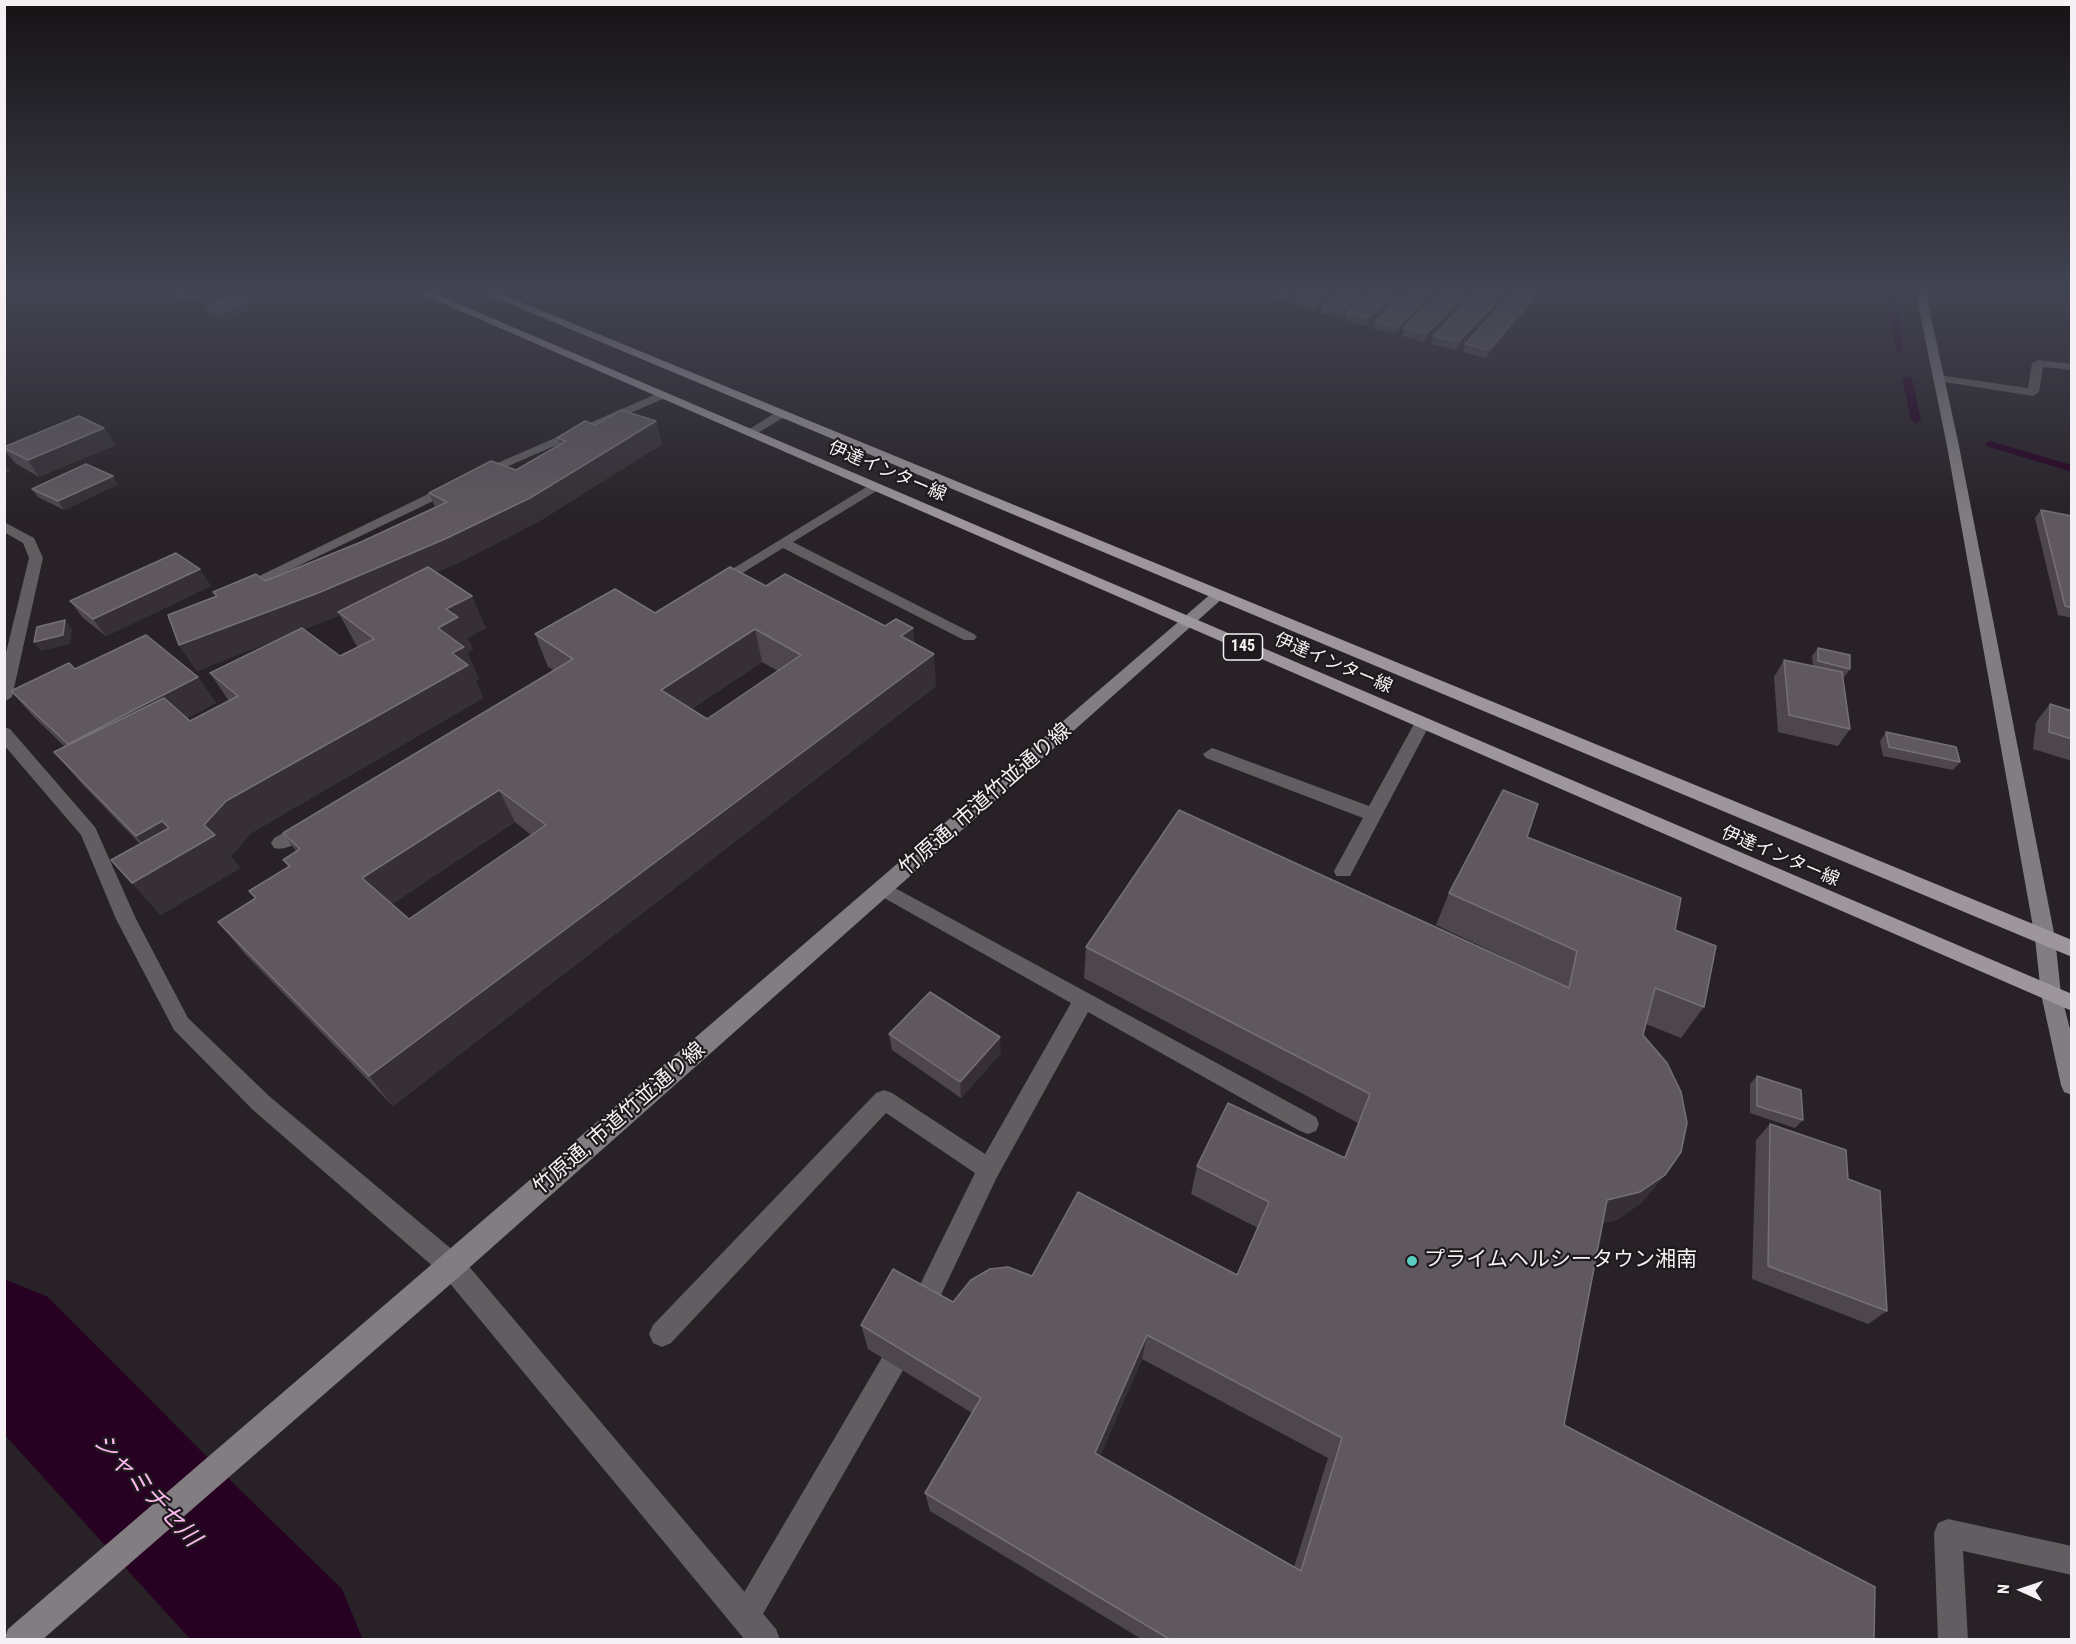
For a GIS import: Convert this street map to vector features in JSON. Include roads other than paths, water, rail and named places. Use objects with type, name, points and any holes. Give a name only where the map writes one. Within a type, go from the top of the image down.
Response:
[{"type":"main road","name":"伊達インター線","points":[[591,366],[2072,1003]]},
{"type":"main road","name":"伊達インター線","points":[[664,366],[2072,949]]},
{"type":"street","points":[[1936,366],[2045,938],[2051,994],[2072,1085]]},
{"type":"street","points":[[1938,378],[2033,392],[2038,366]]},
{"type":"street","points":[[260,579],[465,480],[661,396]]},
{"type":"street","points":[[749,433],[780,414]]},
{"type":"street","points":[[707,589],[873,488]]},
{"type":"street","points":[[4,526],[29,541],[36,558],[4,697]]},
{"type":"street","points":[[784,543],[969,637]]},
{"type":"street","name":"竹原通, 市道竹並通り線","points":[[18,1640],[452,1266],[1189,624],[1218,596]]},
{"type":"street","points":[[1343,871],[1422,724]]},
{"type":"street","points":[[4,733],[89,832],[126,919],[181,1024],[261,1103],[452,1266],[765,1640]]},
{"type":"street","points":[[1212,754],[1374,815]]},
{"type":"street","points":[[280,843],[320,819]]},
{"type":"street","points":[[884,889],[1308,1124]]},
{"type":"street","points":[[921,1308],[989,1169],[1084,1000]]},
{"type":"street","points":[[662,1334],[884,1100],[989,1169]]},
{"type":"street","points":[[746,1616],[893,1363]]},
{"type":"street","points":[[1953,1640],[1948,1533],[2072,1561]]},
{"type":"waterway","points":[[1907,379],[1916,420]]},
{"type":"waterway","points":[[1990,444],[2072,469]]},
{"type":"waterway","name":"シャミチセ川","points":[[4,1341],[185,1533],[291,1640]]},
{"type":"place","name":"プライムヘルシータウン湘南","points":[[1412,1261]]}]
